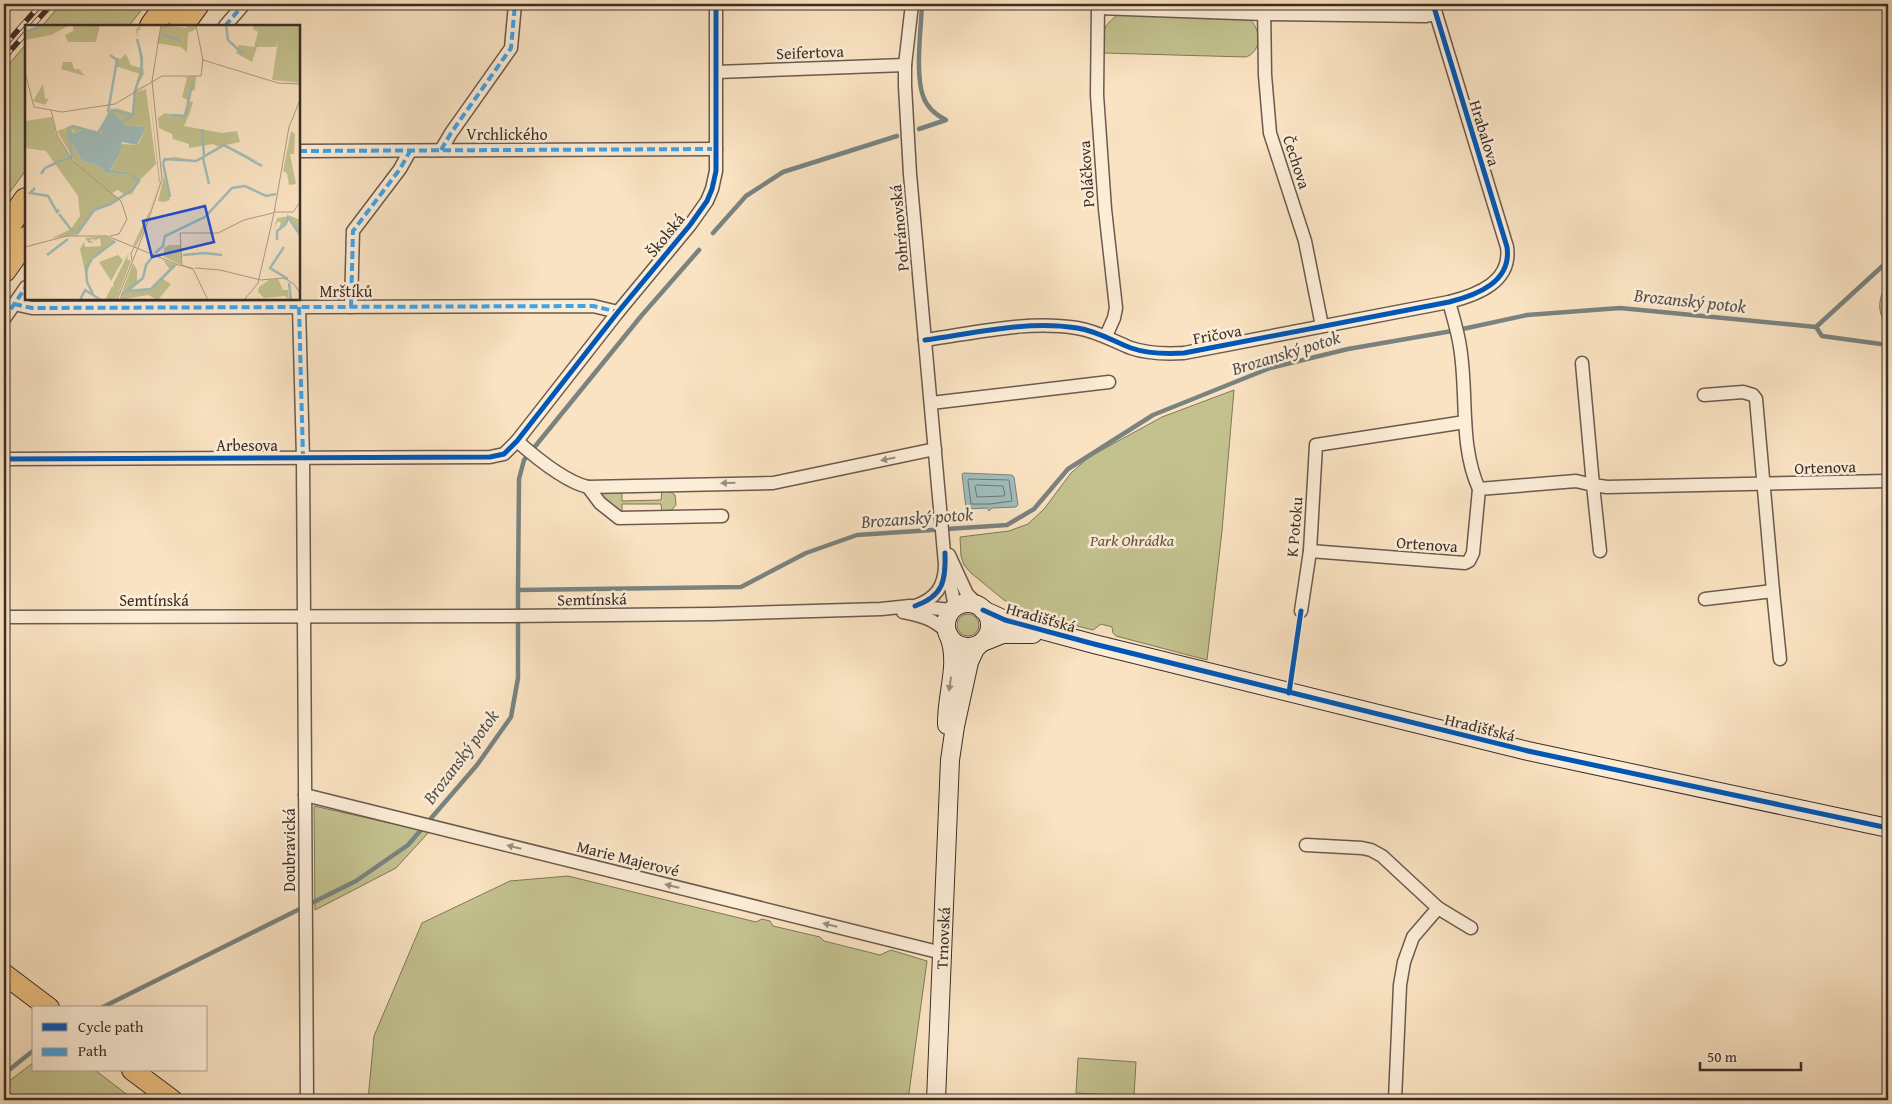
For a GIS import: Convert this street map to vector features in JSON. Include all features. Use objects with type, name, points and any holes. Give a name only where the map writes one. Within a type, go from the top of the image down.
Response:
[{"type":"highway","points":[[153,25],[168,4]]},
{"type":"highway","points":[[181,25],[197,4]]},
{"type":"highway","points":[[4,231],[25,201]]},
{"type":"highway","points":[[4,270],[25,240]]},
{"type":"main road","points":[[4,974],[46,1006]]},
{"type":"main road","points":[[134,1072],[169,1100]]},
{"type":"street","points":[[226,25],[244,4]]},
{"type":"street","points":[[441,150],[458,122],[511,48],[515,4]]},
{"type":"street","name":"Školská","points":[[490,457],[504,454],[521,444],[618,312],[690,225],[707,200],[715,181],[716,4]]},
{"type":"street","name":"Pohránovská","points":[[912,4],[905,65],[910,174],[945,553],[953,609]]},
{"type":"street","name":"Poláčkova","points":[[1106,336],[1116,308],[1105,209],[1097,95],[1098,6],[1264,9],[1425,16],[1434,9]]},
{"type":"street","name":"Čechova","points":[[1264,9],[1265,75],[1270,133],[1305,240],[1322,326]]},
{"type":"street","name":"Hrabalova","points":[[1434,9],[1507,247],[1508,257],[1504,270]]},
{"type":"street","name":"Seifertova","points":[[717,72],[905,65]]},
{"type":"street","name":"Vrchlického","points":[[300,151],[716,149]]},
{"type":"street","points":[[351,307],[353,231],[400,169],[410,151]]},
{"type":"street","name":"Fričova","points":[[925,340],[1006,328],[1052,326],[1077,328],[1106,336],[1131,348],[1161,354],[1184,353],[1449,302],[1482,291],[1495,281],[1504,270]]},
{"type":"street","points":[[4,319],[25,288]]},
{"type":"street","name":"Ortenova","points":[[1310,551],[1469,562],[1473,553],[1479,489],[1471,465],[1465,422],[1460,348],[1449,302]]},
{"type":"street","name":"Mrštíků","points":[[14,304],[32,308],[593,306],[618,312]]},
{"type":"street","points":[[299,307],[303,458],[304,615]]},
{"type":"street","points":[[1582,363],[1600,550]]},
{"type":"street","points":[[931,403],[1109,382]]},
{"type":"street","points":[[1704,395],[1743,392],[1754,395],[1757,404],[1762,485],[1780,659]]},
{"type":"street","name":"K Potoku","points":[[1301,612],[1310,551],[1316,445],[1465,422]]},
{"type":"street","points":[[521,444],[537,458],[573,481],[588,486],[773,483],[935,449]]},
{"type":"street","name":"Arbesova","points":[[4,459],[490,457]]},
{"type":"street","name":"Ortenova","points":[[1479,489],[1576,481],[1607,487],[1888,481]]},
{"type":"street","points":[[588,486],[600,503],[619,518],[722,516]]},
{"type":"street","name":"Pohránovská","points":[[944,539],[960,582],[970,598],[982,608]]},
{"type":"street","name":"Pohránovská","points":[[915,606],[934,597],[941,588],[945,572],[945,553]]},
{"type":"street","points":[[1705,599],[1773,591]]},
{"type":"street","points":[[967,603],[982,608],[990,624],[988,635],[981,643],[970,647],[960,646],[948,634],[947,618],[953,609],[967,603]]},
{"type":"street","name":"Semtínská","points":[[4,616],[528,616],[714,614],[881,609],[915,606],[953,609]]},
{"type":"street","name":"Hradišťská","points":[[982,608],[1005,620],[1094,644],[1528,751],[1888,828]]},
{"type":"street","name":"Semtínská","points":[[881,609],[901,611],[928,618],[938,624],[948,634]]},
{"type":"street","name":"Doubravická","points":[[304,615],[306,1100]]},
{"type":"street","name":"Trnovská","points":[[948,634],[954,654],[947,708],[950,776]]},
{"type":"street","name":"Hradišťská","points":[[981,643],[1003,634],[1031,634],[1094,644]]},
{"type":"street","name":"Trnovská","points":[[936,1100],[952,742],[966,672],[972,654],[981,643]]},
{"type":"street","name":"Marie Majerové","points":[[305,795],[942,952]]},
{"type":"street","points":[[1306,845],[1372,850],[1382,856],[1438,908],[1471,928]]},
{"type":"street","points":[[1395,1100],[1400,985],[1404,962],[1413,937],[1438,908]]},
{"type":"green space","points":[[61,4],[146,4],[130,25],[43,25]]},
{"type":"green space","points":[[1120,14],[1248,18],[1256,27],[1258,44],[1252,54],[1246,57],[1103,53],[1104,30],[1109,22]]},
{"type":"green space","points":[[25,45],[25,171],[4,200],[4,70]]},
{"type":"green space","points":[[1888,284],[1888,325],[1884,321],[1880,310],[1880,299]]},
{"type":"green space","name":"Park Ohrádka","points":[[1234,390],[1222,531],[1207,660],[1116,636],[1113,633],[1112,627],[1101,624],[1093,630],[1027,613],[1004,600],[964,565],[961,556],[960,537],[1009,531],[1028,524],[1044,509],[1071,473],[1089,457],[1162,417]]},
{"type":"green space","points":[[668,490],[675,495],[676,505],[669,513],[662,514],[661,504],[622,504],[622,515],[601,496],[602,493],[622,491],[622,501],[661,500],[662,491]]},
{"type":"green space","points":[[968,614],[976,617],[979,625],[976,633],[968,636],[960,633],[957,625],[960,617]]},
{"type":"green space","points":[[314,806],[429,832],[396,868],[315,910]]},
{"type":"green space","points":[[568,876],[756,922],[762,919],[770,921],[773,926],[820,937],[824,941],[880,955],[891,950],[927,961],[908,1100],[368,1100],[374,1036],[422,923],[510,881]]},
{"type":"green space","points":[[1078,1058],[1136,1062],[1134,1096],[1076,1093]]},
{"type":"green space","points":[[32,1064],[32,1072],[98,1072],[134,1100],[4,1100],[4,1085]]},
{"type":"water","points":[[962,474],[1012,475],[1014,477],[1018,505],[1016,507],[992,508],[989,511],[987,508],[966,509]]},
{"type":"waterway","points":[[919,129],[946,120],[929,108],[923,96],[919,75],[922,4]]},
{"type":"waterway","points":[[713,233],[746,196],[783,172],[897,136]]},
{"type":"waterway","points":[[518,590],[519,479],[524,460],[642,315],[699,250]]},
{"type":"waterway","name":"Brozanský potok","points":[[105,1006],[356,881],[408,845],[477,765],[511,717],[518,678],[518,590],[741,587],[806,553],[857,535],[1007,525],[1034,509],[1068,469],[1153,415],[1270,368],[1348,349],[1458,330],[1527,315],[1620,308],[1816,327],[1888,261]]},
{"type":"waterway","points":[[1816,327],[1822,336],[1888,345]]},
{"type":"waterway","name":"Brozanský potok","points":[[4,1074],[32,1052]]},
{"type":"railway","points":[[4,46],[41,4]]},
{"type":"railway","points":[[33,25],[52,4]]},
{"type":"railway","points":[[4,58],[25,34]]},
{"type":"marked path","points":[[226,25],[244,4]]},
{"type":"marked path","points":[[441,150],[511,48],[515,4]]},
{"type":"marked path","points":[[300,151],[716,149]]},
{"type":"marked path","points":[[351,307],[353,231],[400,169],[410,151]]},
{"type":"marked path","points":[[4,319],[25,288]]},
{"type":"marked path","points":[[14,304],[32,308],[593,306],[618,312]]},
{"type":"marked path","points":[[299,307],[303,458]]},
{"type":"cycle path","points":[[4,459],[490,457],[504,454],[517,441],[618,312],[690,225],[707,201],[716,171],[716,4]]},
{"type":"cycle path","points":[[925,340],[1001,328],[1058,326],[1091,331],[1131,348],[1144,351],[1184,353],[1449,302],[1481,291],[1498,278],[1504,269],[1507,259],[1507,247],[1433,4]]},
{"type":"cycle path","points":[[915,606],[932,597],[941,586],[945,572],[945,553]]},
{"type":"cycle path","points":[[983,610],[1005,620],[1094,644],[1528,751],[1888,828]]},
{"type":"cycle path","points":[[1289,693],[1301,611]]}]
